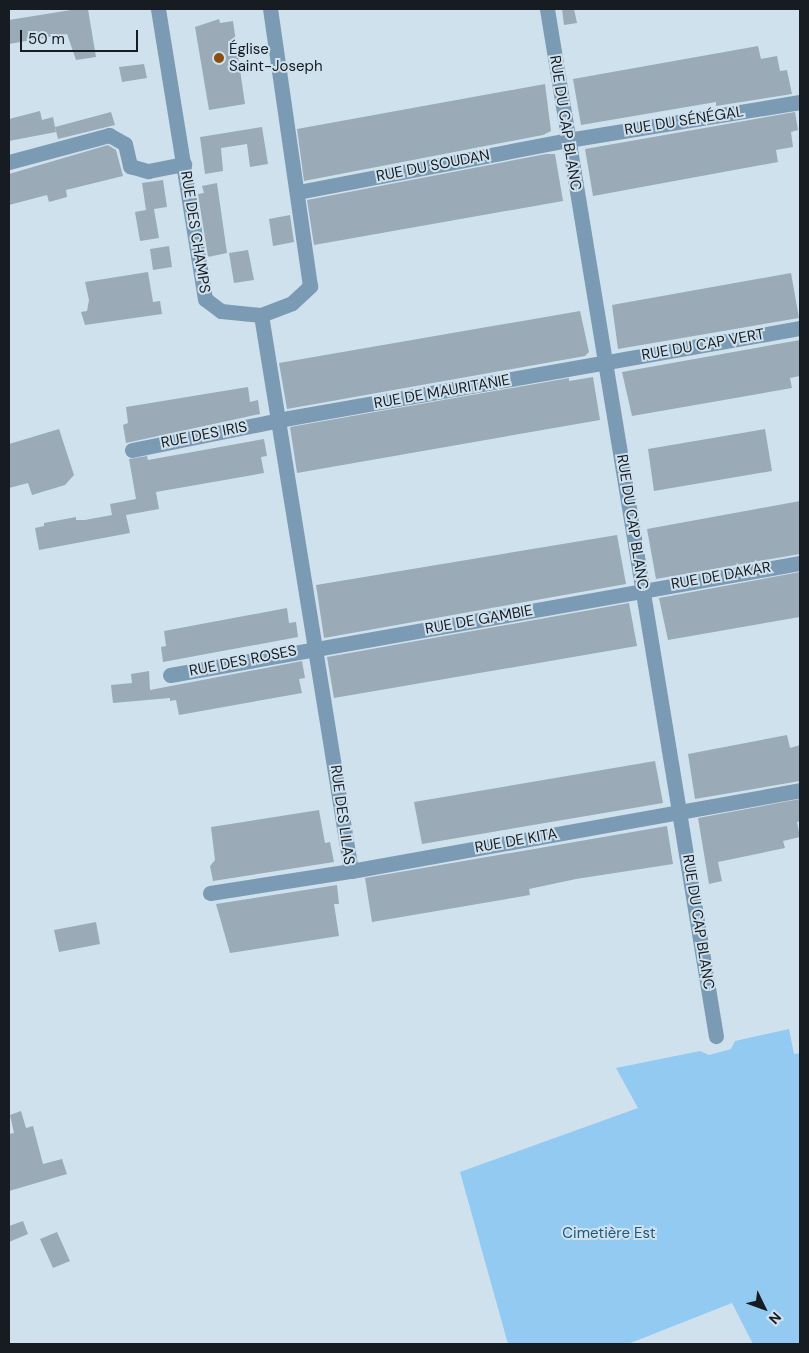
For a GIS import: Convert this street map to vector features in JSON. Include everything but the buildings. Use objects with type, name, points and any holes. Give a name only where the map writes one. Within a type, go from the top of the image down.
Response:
[{"type":"street","name":"RUE DES CHAMPS","points":[[158,9],[184,164],[200,280],[205,300],[221,311],[261,315],[292,302],[310,286],[298,192],[270,9]]},
{"type":"street","name":"RUE DU CAP BLANC","points":[[547,9],[681,812],[716,1036]]},
{"type":"street","name":"RUE DU SÉNÉGAL","points":[[568,140],[800,102]]},
{"type":"street","points":[[9,162],[109,135],[125,144],[130,166],[148,171],[184,164]]},
{"type":"street","name":"RUE DU SOUDAN","points":[[298,192],[568,140]]},
{"type":"street","name":"RUE DES LILAS","points":[[210,893],[351,871],[261,315]]},
{"type":"street","name":"RUE DU CAP VERT","points":[[606,362],[800,328]]},
{"type":"street","name":"RUE DE MAURITANIE","points":[[277,421],[606,362]]},
{"type":"street","name":"RUE DES IRIS","points":[[132,450],[277,421]]},
{"type":"street","name":"RUE DE DAKAR","points":[[643,590],[800,563]]},
{"type":"street","name":"RUE DE GAMBIE","points":[[315,648],[643,590]]},
{"type":"street","name":"RUE DES ROSES","points":[[170,675],[315,648]]},
{"type":"street","name":"RUE DE KITA","points":[[351,871],[800,790]]},
{"type":"green space","name":"Cimetière Est","points":[[789,1029],[794,1054],[800,1053],[800,1344],[753,1344],[732,1303],[628,1344],[508,1344],[460,1172],[638,1108],[616,1068],[700,1051],[709,1055],[731,1049],[735,1041]]},
{"type":"place","name":"Église Saint-Joseph","points":[[219,58]]}]
